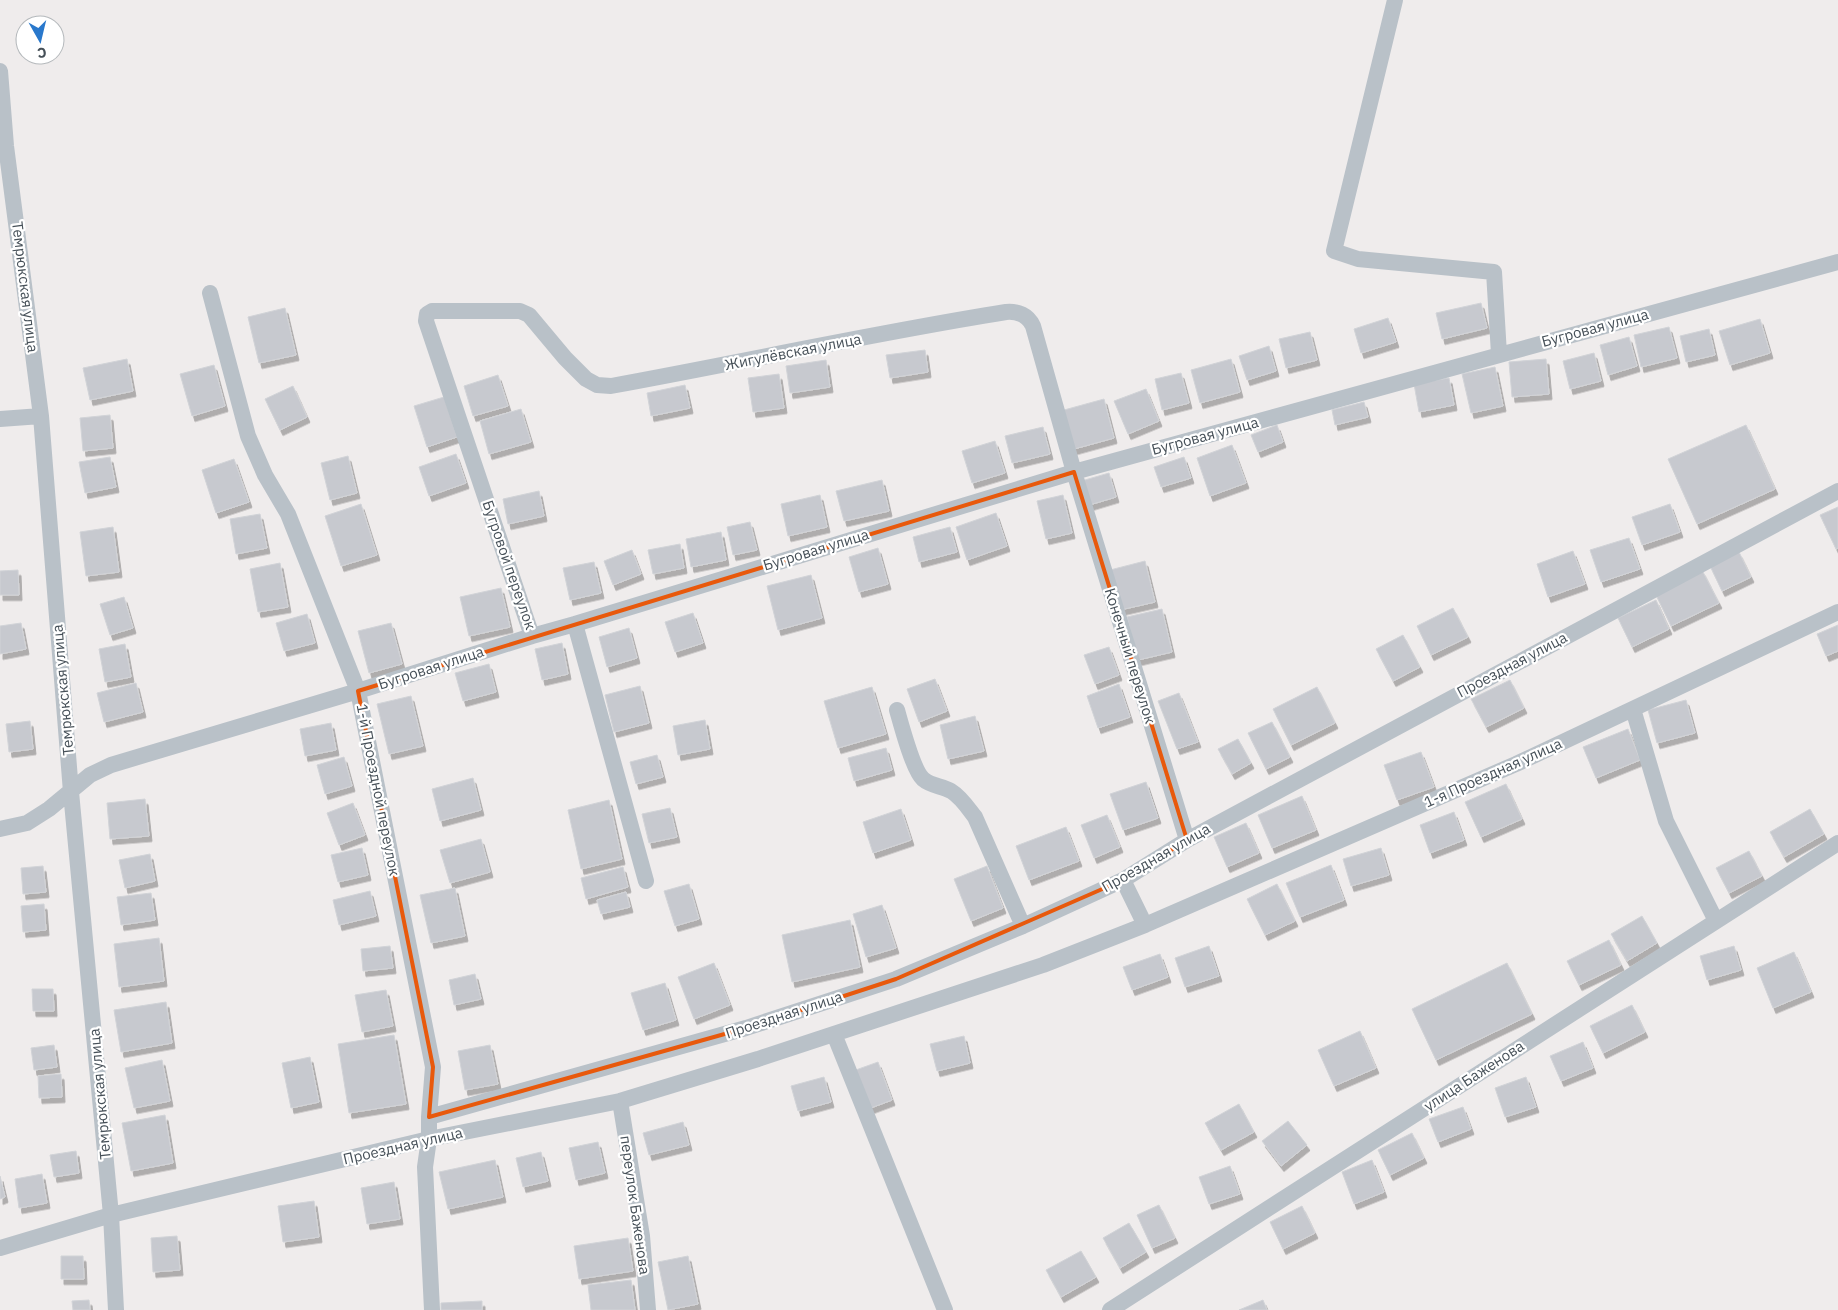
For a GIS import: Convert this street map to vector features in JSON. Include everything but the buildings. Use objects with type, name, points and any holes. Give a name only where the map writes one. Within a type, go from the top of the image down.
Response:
[{"type":"street","points":[[1395,0],[1334,251],[1358,259],[1494,272],[1499,354]]},
{"type":"street","name":"Темрюкская улица","points":[[0,72],[6,146],[41,416],[71,792],[111,1215],[116,1310]]},
{"type":"street","name":"Бугровая улица","points":[[575,624],[1074,472],[1838,262]]},
{"type":"street","name":"1-й Проездной переулок","points":[[210,293],[248,436],[265,475],[288,514],[358,691],[433,1067],[429,1139],[425,1167],[432,1310]]},
{"type":"street","name":"Жигулёвская улица","points":[[428,314],[438,310],[520,311],[529,315],[586,379],[597,384],[611,386],[779,355],[920,326],[1014,312],[1022,314],[1030,320],[1033,326],[1074,472]]},
{"type":"street","name":"Бугровой переулок","points":[[428,314],[426,322],[532,636],[575,624]]},
{"type":"street","points":[[0,419],[41,416]]},
{"type":"street","name":"Конечный переулок","points":[[1074,472],[1187,840]]},
{"type":"street","name":"Проездная улица","points":[[429,1117],[746,1028],[896,979],[1023,926],[1123,880],[1187,840],[1838,491]]},
{"type":"street","name":"1-я Проездная улица","points":[[1145,925],[1516,764],[1838,612]]},
{"type":"street","points":[[575,624],[646,881]]},
{"type":"street","name":"Бугровая улица","points":[[71,792],[90,775],[111,765],[358,691],[532,636]]},
{"type":"street","points":[[1633,709],[1666,821],[1716,921]]},
{"type":"street","points":[[897,710],[914,764],[921,777],[928,782],[952,791],[965,802],[975,817],[1023,926]]},
{"type":"street","points":[[0,829],[26,822],[49,809],[71,792]]},
{"type":"street","name":"улица Баженова","points":[[1110,1310],[1838,843]]},
{"type":"street","points":[[1123,880],[1145,925]]},
{"type":"street","name":"Проездная улица","points":[[0,1248],[111,1215],[429,1139],[620,1101],[834,1034],[1043,965],[1145,925]]},
{"type":"street","points":[[834,1034],[945,1310]]},
{"type":"street","name":"переулок Баженова","points":[[620,1101],[642,1236],[648,1310]]},
{"type":"highlighted area","points":[[1074,472],[1187,840],[1123,880],[896,979],[746,1028],[429,1117],[433,1067],[358,691]]}]
